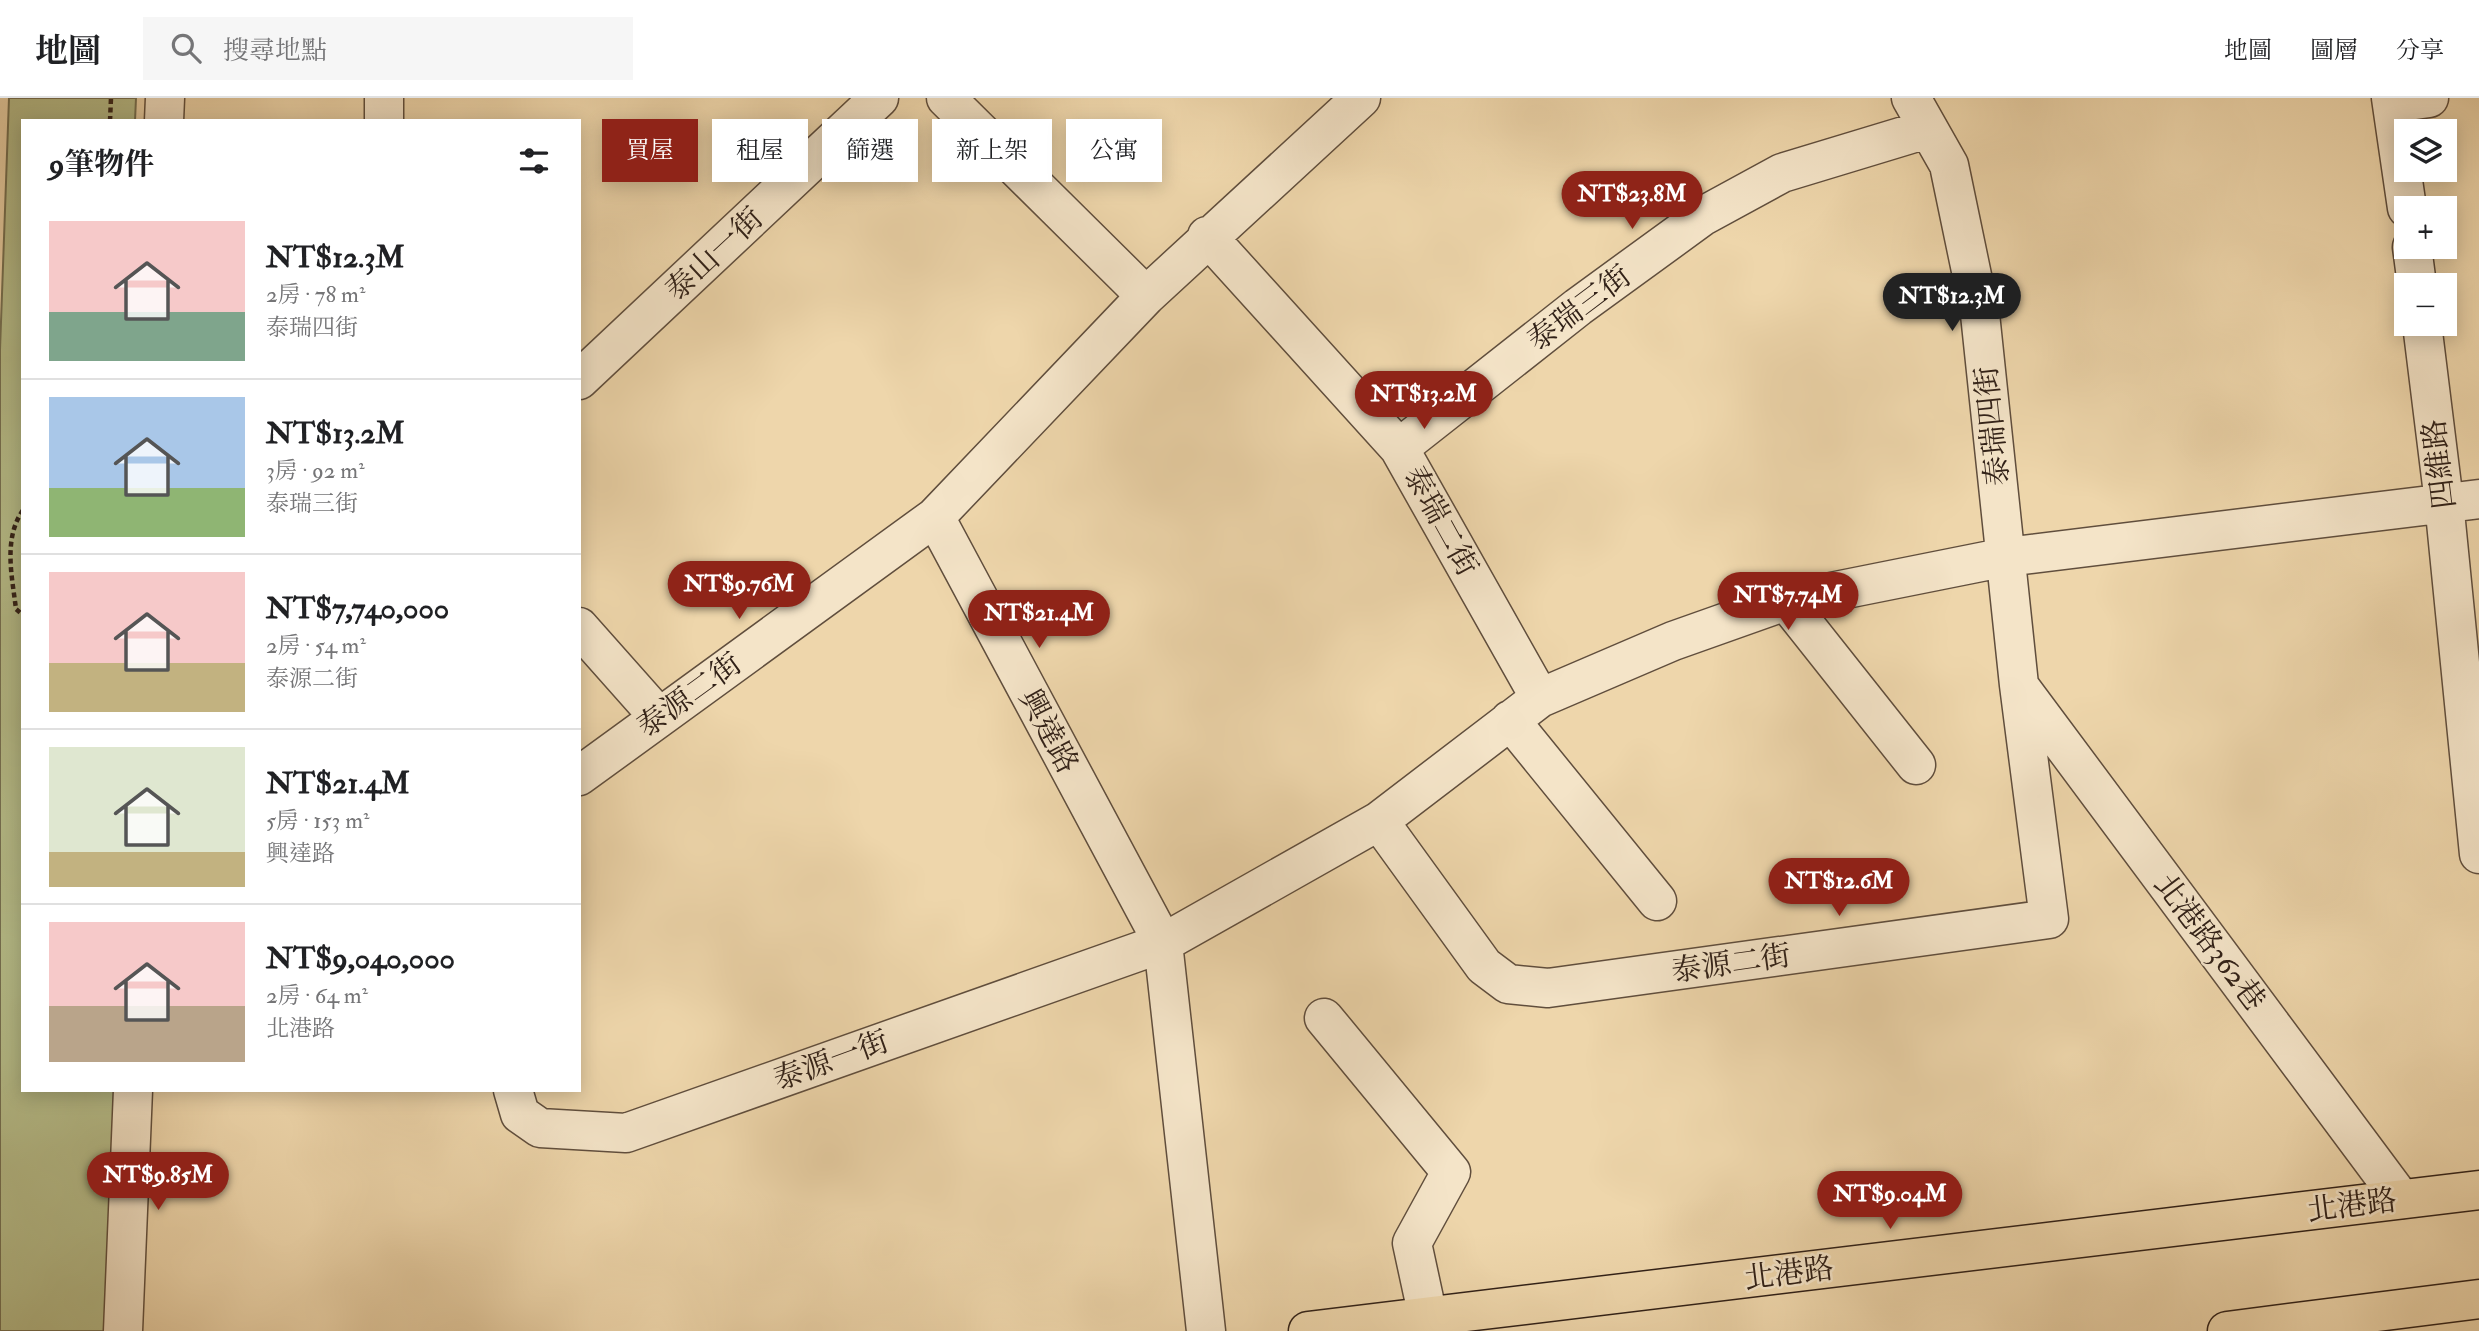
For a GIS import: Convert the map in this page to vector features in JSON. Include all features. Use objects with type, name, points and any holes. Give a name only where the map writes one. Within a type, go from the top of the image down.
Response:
[{"type":"main road","name":"北港路","points":[[1308,1331],[2479,1190]]},
{"type":"main road","points":[[2227,1331],[2479,1299]]},
{"type":"street","points":[[164,119],[165,98]]},
{"type":"street","points":[[384,98],[384,119]]},
{"type":"street","name":"泰山一街","points":[[581,378],[879,98]]},
{"type":"street","points":[[946,98],[1146,296]]},
{"type":"street","points":[[935,517],[1207,236],[1361,98]]},
{"type":"street","points":[[2405,100],[2407,196]]},
{"type":"street","name":"泰瑞三街","points":[[1399,448],[1578,307],[1703,216],[1782,173],[1919,113]]},
{"type":"street","name":"泰瑞四街","points":[[1919,113],[1949,165],[1980,314],[2006,557]]},
{"type":"street","name":"泰瑞二街","points":[[1207,236],[1399,448],[1540,698]]},
{"type":"street","name":"四維路","points":[[2425,336],[2462,501],[2479,854]]},
{"type":"street","name":"泰源一街","points":[[514,1092],[520,1114],[540,1128],[626,1133],[1163,943],[1379,821],[1540,698],[1673,641],[1786,601],[2006,557],[2462,501]]},
{"type":"street","name":"泰源二街","points":[[581,774],[935,517]]},
{"type":"street","name":"興達路","points":[[935,517],[1163,943],[1206,1331]]},
{"type":"street","name":"泰源二街","points":[[1379,821],[1484,965],[1508,984],[1548,988],[2049,919],[2019,685],[2006,557]]},
{"type":"street","points":[[1786,601],[1916,765]]},
{"type":"street","points":[[581,629],[658,716]]},
{"type":"street","name":"北港路362巷","points":[[2019,685],[2401,1199]]},
{"type":"street","points":[[1510,720],[1657,901]]},
{"type":"street","points":[[1324,1018],[1451,1172],[1412,1243],[1428,1317]]},
{"type":"street","points":[[123,1331],[133,1092]]},
{"type":"path","points":[[110,119],[111,98]]},
{"type":"path","points":[[21,513],[13,525],[10,560],[16,610],[21,614]]},
{"type":"green space","points":[[9,98],[136,98],[135,119],[21,119],[21,1092],[118,1092],[113,1331],[0,1331],[0,350]]}]
